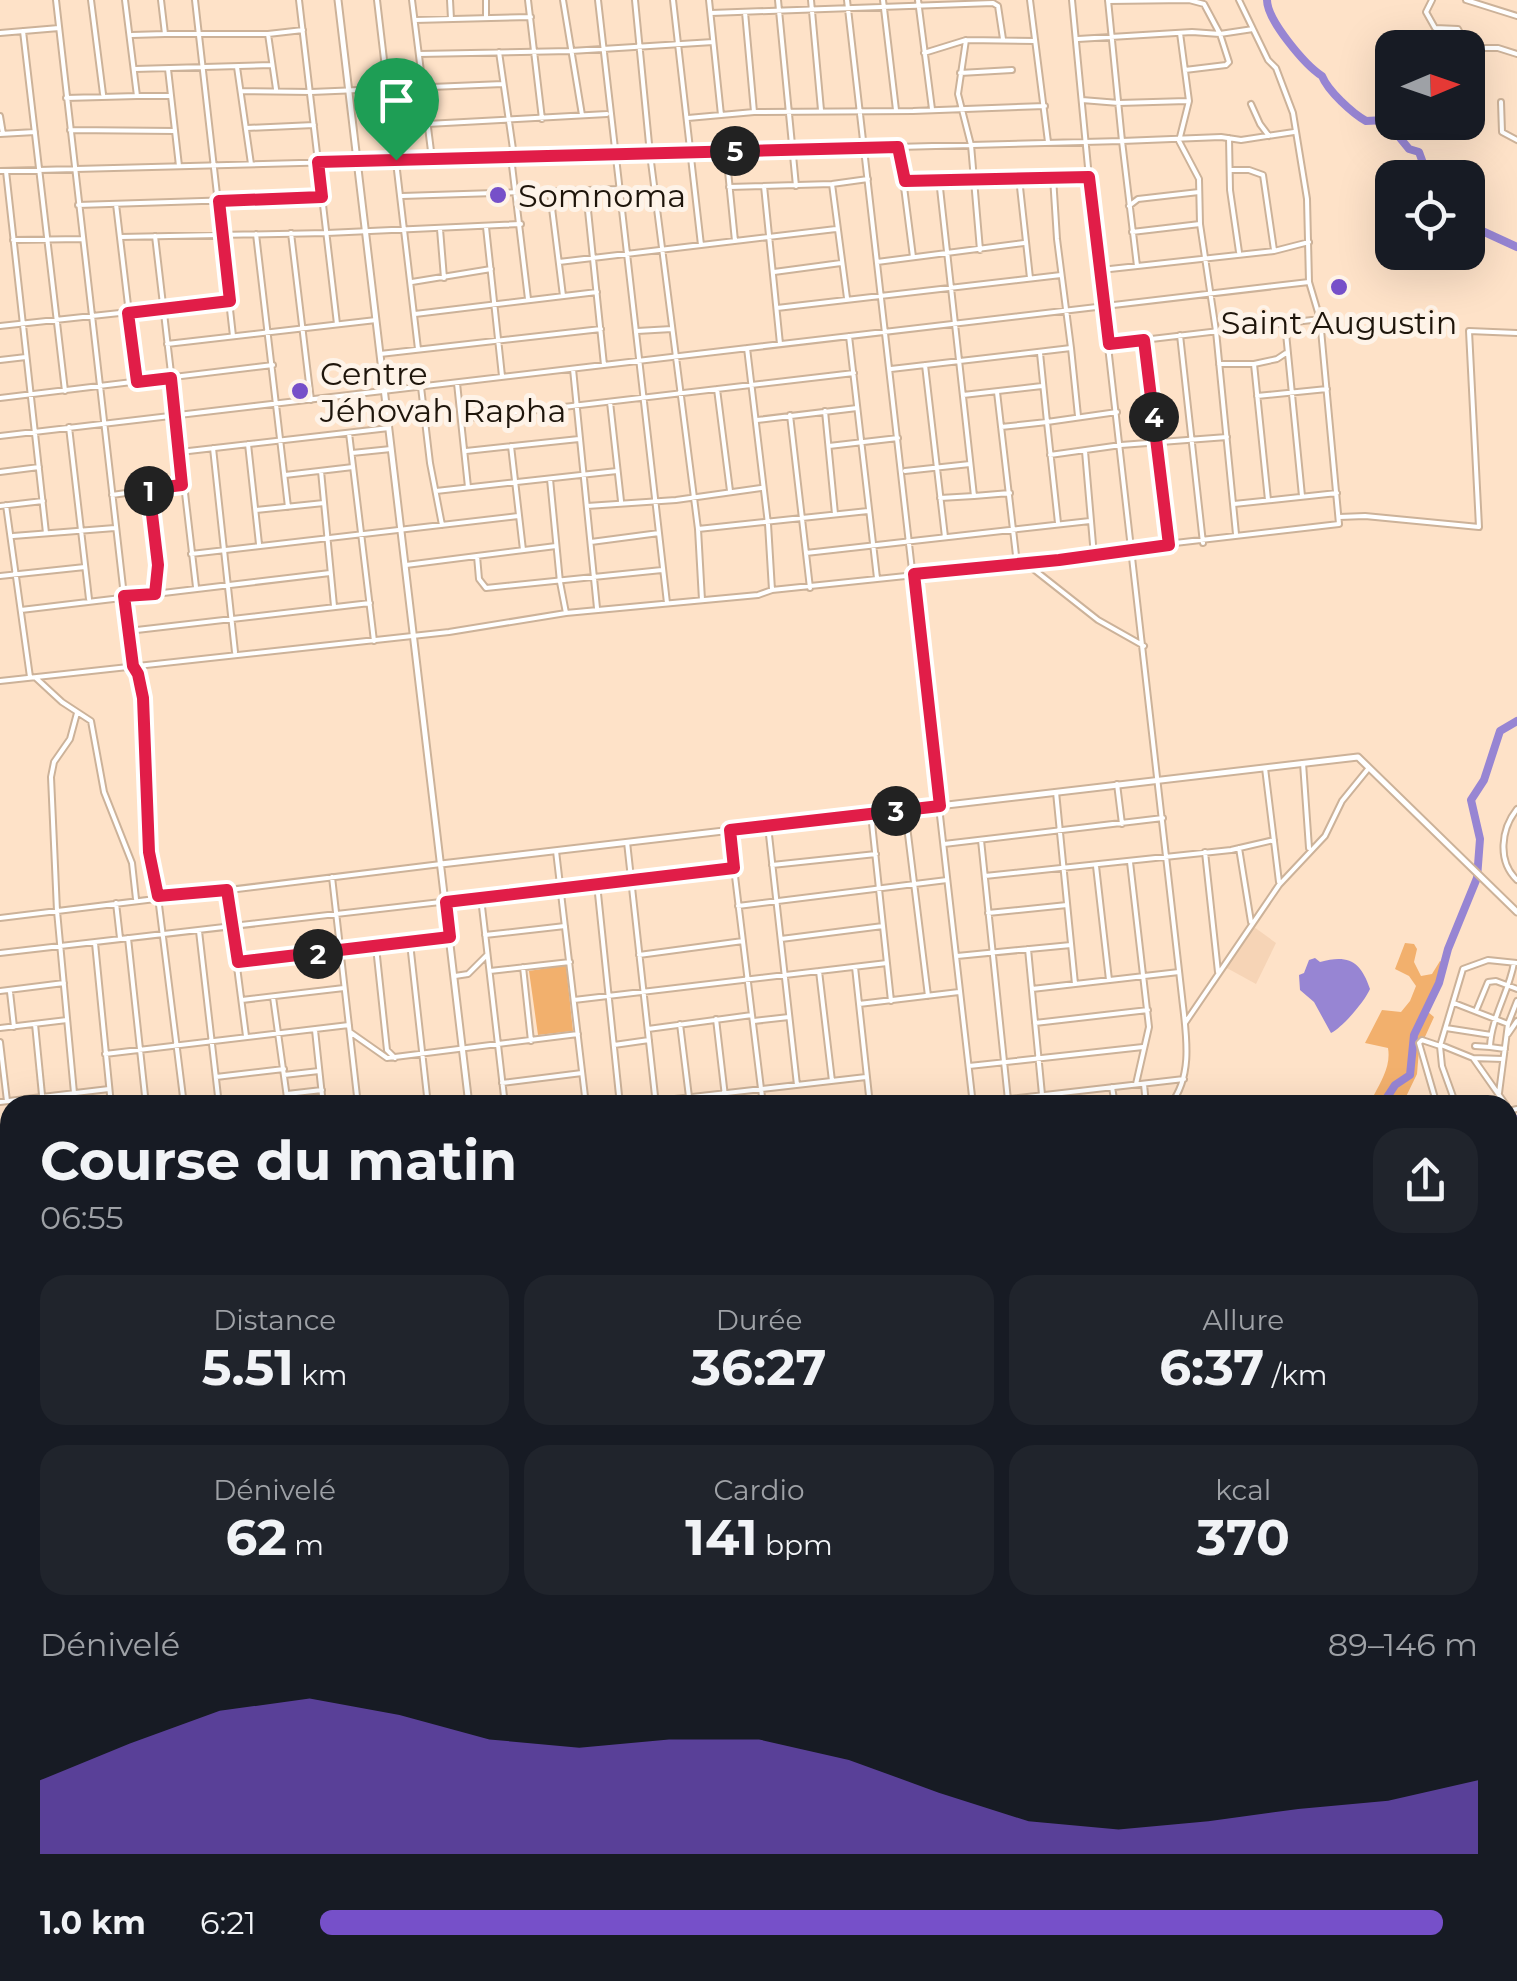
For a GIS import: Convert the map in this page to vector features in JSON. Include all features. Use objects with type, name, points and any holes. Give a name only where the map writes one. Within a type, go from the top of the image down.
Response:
[{"type":"street","points":[[56,0],[115,528],[133,666],[143,698],[149,852],[183,1095]]},
{"type":"street","points":[[91,0],[104,96]]},
{"type":"street","points":[[126,0],[137,96]]},
{"type":"street","points":[[161,0],[165,34]]},
{"type":"street","points":[[195,0],[234,336]]},
{"type":"street","points":[[299,0],[337,324]]},
{"type":"street","points":[[338,0],[469,1095]]},
{"type":"street","points":[[377,0],[418,349]]},
{"type":"street","points":[[412,0],[432,159]]},
{"type":"street","points":[[450,0],[451,19]]},
{"type":"street","points":[[486,0],[486,18]]},
{"type":"street","points":[[528,0],[542,119]]},
{"type":"street","points":[[563,0],[582,115]]},
{"type":"street","points":[[598,0],[666,604]]},
{"type":"street","points":[[635,0],[650,154],[698,530],[702,600]]},
{"type":"street","points":[[673,0],[700,245]]},
{"type":"street","points":[[709,0],[722,114]]},
{"type":"street","points":[[778,0],[796,186]]},
{"type":"street","points":[[811,0],[821,112]]},
{"type":"street","points":[[847,0],[972,1095]]},
{"type":"street","points":[[884,0],[896,112]]},
{"type":"street","points":[[918,0],[932,109]]},
{"type":"street","points":[[1030,0],[1048,142]]},
{"type":"street","points":[[1072,0],[1185,1023],[1184,1079],[1178,1095]]},
{"type":"street","points":[[0,680],[413,636],[566,612],[758,595],[772,590],[1027,564],[1340,524],[1320,318],[1309,282],[1306,188],[1290,97],[1238,0]]},
{"type":"street","points":[[1432,0],[1426,12],[1435,28],[1458,29],[1468,48],[1498,48],[1517,54]]},
{"type":"street","points":[[1466,0],[1517,16]]},
{"type":"street","points":[[1137,266],[1108,1],[1203,2],[1220,34],[1228,64],[1184,70]]},
{"type":"street","points":[[711,13],[996,4],[1002,39]]},
{"type":"street","points":[[745,12],[754,112]]},
{"type":"street","points":[[415,20],[530,17]]},
{"type":"street","points":[[0,32],[60,28]]},
{"type":"street","points":[[1077,39],[1220,34],[1252,29]]},
{"type":"street","points":[[132,35],[304,30]]},
{"type":"street","points":[[23,31],[64,390]]},
{"type":"street","points":[[1180,33],[1188,100],[1179,141],[1198,175],[1200,224],[1220,364],[1236,536]]},
{"type":"street","points":[[268,34],[276,90]]},
{"type":"street","points":[[924,53],[966,40],[1035,41]]},
{"type":"street","points":[[966,40],[958,94],[971,145],[980,250]]},
{"type":"street","points":[[419,54],[572,51],[713,42]]},
{"type":"street","points":[[499,52],[528,299]]},
{"type":"street","points":[[135,69],[272,66]]},
{"type":"street","points":[[238,67],[251,164]]},
{"type":"street","points":[[168,69],[179,166]]},
{"type":"street","points":[[960,72],[1012,70]]},
{"type":"street","points":[[242,91],[503,84]]},
{"type":"street","points":[[66,98],[171,96]]},
{"type":"street","points":[[1082,100],[1188,100]]},
{"type":"street","points":[[1501,102],[1502,132],[1517,140]]},
{"type":"street","points":[[1251,104],[1269,136]]},
{"type":"street","points":[[688,118],[754,112],[1045,106]]},
{"type":"street","points":[[428,124],[609,114]]},
{"type":"street","points":[[0,116],[1,134],[35,132]]},
{"type":"street","points":[[246,128],[314,125]]},
{"type":"street","points":[[70,130],[175,131]]},
{"type":"street","points":[[46,533],[3,171],[1240,140],[1295,132]]},
{"type":"street","points":[[1229,138],[1230,190],[1239,254]]},
{"type":"street","points":[[898,147],[913,257]]},
{"type":"street","points":[[726,152],[735,241]]},
{"type":"street","points":[[1230,170],[1263,175],[1274,251]]},
{"type":"street","points":[[1053,177],[1078,416]]},
{"type":"street","points":[[905,181],[1089,177]]},
{"type":"street","points":[[1019,178],[1030,278]]},
{"type":"street","points":[[729,187],[868,179]]},
{"type":"street","points":[[940,179],[974,496]]},
{"type":"street","points":[[832,184],[847,299]]},
{"type":"street","points":[[764,186],[780,344]]},
{"type":"street","points":[[586,190],[604,365]]},
{"type":"street","points":[[402,196],[620,190]]},
{"type":"street","points":[[550,192],[562,296]]},
{"type":"street","points":[[1129,206],[1138,200],[1199,192]]},
{"type":"street","points":[[78,205],[322,197]]},
{"type":"street","points":[[116,204],[137,382]]},
{"type":"street","points":[[0,206],[10,206]]},
{"type":"street","points":[[120,236],[365,232],[520,224]]},
{"type":"street","points":[[1132,232],[1200,224]]},
{"type":"street","points":[[486,227],[502,376]]},
{"type":"street","points":[[440,228],[444,278]]},
{"type":"street","points":[[559,262],[836,229]]},
{"type":"street","points":[[291,233],[311,400]]},
{"type":"street","points":[[256,234],[288,506]]},
{"type":"street","points":[[155,236],[196,587]]},
{"type":"street","points":[[12,240],[82,239]]},
{"type":"street","points":[[1100,270],[1274,251],[1309,242]]},
{"type":"street","points":[[878,262],[1024,244]]},
{"type":"street","points":[[774,272],[841,263]]},
{"type":"street","points":[[412,282],[491,269]]},
{"type":"street","points":[[778,308],[1062,275]]},
{"type":"street","points":[[0,436],[1309,282]]},
{"type":"street","points":[[415,314],[598,292]]},
{"type":"street","points":[[0,326],[230,301]]},
{"type":"street","points":[[1109,344],[1320,318]]},
{"type":"street","points":[[167,344],[376,320]]},
{"type":"street","points":[[1285,323],[1302,496]]},
{"type":"street","points":[[637,331],[674,328]]},
{"type":"street","points":[[380,354],[601,329]]},
{"type":"street","points":[[1339,517],[1365,516],[1479,528],[1470,331],[1515,333]]},
{"type":"street","points":[[1180,335],[1203,542]]},
{"type":"street","points":[[848,336],[877,578]]},
{"type":"street","points":[[1144,340],[1169,545]]},
{"type":"street","points":[[747,348],[758,420],[772,590]]},
{"type":"street","points":[[890,369],[1071,348]]},
{"type":"street","points":[[1040,352],[1058,523]]},
{"type":"street","points":[[1220,364],[1254,364],[1278,359],[1287,352]]},
{"type":"street","points":[[0,360],[26,357]]},
{"type":"street","points":[[1254,364],[1268,500]]},
{"type":"street","points":[[925,365],[944,537]]},
{"type":"street","points":[[0,398],[273,366]]},
{"type":"street","points":[[573,369],[598,610]]},
{"type":"street","points":[[461,419],[854,374]]},
{"type":"street","points":[[457,383],[468,487]]},
{"type":"street","points":[[962,395],[1042,386]]},
{"type":"street","points":[[422,387],[442,526]]},
{"type":"street","points":[[1257,396],[1327,389]]},
{"type":"street","points":[[717,390],[730,492]]},
{"type":"street","points":[[997,392],[1017,564]]},
{"type":"street","points":[[610,402],[621,502]]},
{"type":"street","points":[[758,420],[858,408]]},
{"type":"street","points":[[825,412],[835,514]]},
{"type":"street","points":[[1001,427],[1117,412]]},
{"type":"street","points":[[790,415],[810,588]]},
{"type":"street","points":[[69,427],[89,599]]},
{"type":"street","points":[[178,452],[389,428]]},
{"type":"street","points":[[350,432],[374,640]]},
{"type":"street","points":[[1050,456],[1121,445],[1227,437]]},
{"type":"street","points":[[829,446],[898,438]]},
{"type":"street","points":[[466,450],[579,439]]},
{"type":"street","points":[[248,444],[259,546]]},
{"type":"street","points":[[512,446],[523,550]]},
{"type":"street","points":[[213,448],[236,654]]},
{"type":"street","points":[[352,453],[391,448]]},
{"type":"street","points":[[1085,451],[1094,556]]},
{"type":"street","points":[[903,471],[970,464]]},
{"type":"street","points":[[0,472],[39,467]]},
{"type":"street","points":[[285,475],[354,467]]},
{"type":"street","points":[[320,471],[334,606]]},
{"type":"street","points":[[436,491],[617,471]]},
{"type":"street","points":[[550,478],[566,612]]},
{"type":"street","points":[[112,495],[182,485]]},
{"type":"street","points":[[587,506],[764,488]]},
{"type":"street","points":[[149,489],[158,565],[155,594]]},
{"type":"street","points":[[940,498],[1010,493]]},
{"type":"street","points":[[1234,504],[1336,493]]},
{"type":"street","points":[[42,501],[3,506],[12,536],[33,677],[92,724],[104,792],[130,853],[136,899]]},
{"type":"street","points":[[256,510],[324,504]]},
{"type":"street","points":[[698,530],[869,510]]},
{"type":"street","points":[[191,554],[518,516]]},
{"type":"street","points":[[806,553],[1090,521]]},
{"type":"street","points":[[12,536],[115,528]]},
{"type":"street","points":[[592,542],[659,534]]},
{"type":"street","points":[[406,565],[556,546]]},
{"type":"street","points":[[477,556],[480,582],[486,588],[662,570]]},
{"type":"street","points":[[1027,564],[1098,620],[1144,646]]},
{"type":"street","points":[[0,576],[86,567]]},
{"type":"street","points":[[21,610],[330,573]]},
{"type":"street","points":[[128,631],[370,603]]},
{"type":"street","points":[[74,1093],[58,911],[52,771],[70,739],[77,712]]},
{"type":"street","points":[[0,918],[158,896],[1358,757],[1517,912]]},
{"type":"street","points":[[1303,763],[1309,850]]},
{"type":"street","points":[[1185,1023],[1279,885],[1325,836],[1342,802],[1370,767]]},
{"type":"street","points":[[1265,768],[1279,885]]},
{"type":"street","points":[[1117,784],[1122,824]]},
{"type":"street","points":[[1056,792],[1075,984]]},
{"type":"street","points":[[1517,808],[1508,820],[1504,842],[1506,867],[1517,880]]},
{"type":"street","points":[[905,810],[928,996]]},
{"type":"street","points":[[871,814],[891,1001]]},
{"type":"street","points":[[944,844],[1163,818]]},
{"type":"street","points":[[768,826],[797,1084]]},
{"type":"street","points":[[730,830],[762,1095]]},
{"type":"street","points":[[981,840],[1007,1095]]},
{"type":"street","points":[[985,876],[1167,857],[1274,840]]},
{"type":"street","points":[[626,842],[655,1095]]},
{"type":"street","points":[[1239,848],[1252,924]]},
{"type":"street","points":[[556,851],[585,1095]]},
{"type":"street","points":[[1205,852],[1218,972]]},
{"type":"street","points":[[772,864],[876,854]]},
{"type":"street","points":[[1130,861],[1148,1010],[1136,1084]]},
{"type":"street","points":[[1096,864],[1109,980]]},
{"type":"street","points":[[0,953],[734,868]]},
{"type":"street","points":[[332,877],[357,1095]]},
{"type":"street","points":[[738,906],[948,880]]},
{"type":"street","points":[[596,884],[620,1095]]},
{"type":"street","points":[[227,890],[246,1036]]},
{"type":"street","points":[[481,898],[504,1095]]},
{"type":"street","points":[[116,902],[120,938]]},
{"type":"street","points":[[988,913],[1067,904]]},
{"type":"street","points":[[485,934],[565,926]]},
{"type":"street","points":[[781,939],[883,926]]},
{"type":"street","points":[[199,930],[218,1095]]},
{"type":"street","points":[[238,962],[450,937]]},
{"type":"street","points":[[128,938],[145,1095]]},
{"type":"street","points":[[640,955],[743,941]]},
{"type":"street","points":[[95,943],[110,1095]]},
{"type":"street","points":[[410,943],[427,1095]]},
{"type":"street","points":[[956,956],[1071,944]]},
{"type":"street","points":[[376,947],[387,1050],[395,1058]]},
{"type":"street","points":[[1028,949],[1042,1095],[1184,1079]]},
{"type":"street","points":[[454,976],[468,974],[488,955]]},
{"type":"street","points":[[1453,1095],[1442,1066],[1440,1046],[1458,980],[1468,965],[1488,960],[1516,963],[1490,1047]]},
{"type":"street","points":[[489,970],[570,962]]},
{"type":"street","points":[[574,1000],[887,963]]},
{"type":"street","points":[[524,967],[531,1041]]},
{"type":"street","points":[[855,967],[869,1095]]},
{"type":"street","points":[[819,971],[832,1080]]},
{"type":"street","points":[[1032,989],[1179,972]]},
{"type":"street","points":[[1476,1012],[1488,982],[1517,990]]},
{"type":"street","points":[[0,991],[64,983]]},
{"type":"street","points":[[242,1000],[344,988]]},
{"type":"street","points":[[10,990],[14,1027]]},
{"type":"street","points":[[859,1004],[960,992]]},
{"type":"street","points":[[273,996],[286,1094],[322,1090]]},
{"type":"street","points":[[1508,1037],[1508,1024],[1517,1001]]},
{"type":"street","points":[[1454,1003],[1508,1024]]},
{"type":"street","points":[[1036,1023],[1148,1010]]},
{"type":"street","points":[[648,1029],[716,1020],[789,1017]]},
{"type":"street","points":[[0,1028],[67,1020]]},
{"type":"street","points":[[716,1020],[725,1093]]},
{"type":"street","points":[[1499,1093],[1504,1049],[1517,1021]]},
{"type":"street","points":[[34,1024],[42,1095]]},
{"type":"street","points":[[105,1054],[349,1024]]},
{"type":"street","points":[[680,1024],[689,1095]]},
{"type":"street","points":[[1446,1028],[1491,1035]]},
{"type":"street","points":[[314,1029],[323,1095]]},
{"type":"street","points":[[350,1032],[384,1057],[395,1058],[578,1034]]},
{"type":"street","points":[[1508,1037],[1514,1042]]},
{"type":"street","points":[[614,1045],[649,1040]]},
{"type":"street","points":[[1434,1095],[1419,1042],[1422,1040],[1473,1058],[1503,1060]]},
{"type":"street","points":[[0,1042],[6,1095]]},
{"type":"street","points":[[969,1066],[1145,1046]]},
{"type":"street","points":[[1475,1046],[1504,1049]]},
{"type":"street","points":[[1473,1058],[1499,1093]]},
{"type":"street","points":[[216,1077],[320,1071]]},
{"type":"street","points":[[502,1083],[583,1073]]},
{"type":"street","points":[[707,1095],[866,1076]]},
{"type":"street","points":[[1144,1084],[1145,1095]]},
{"type":"street","points":[[1112,1087],[1113,1095]]},
{"type":"street","points":[[58,1095],[109,1089]]},
{"type":"shaded area","points":[[1254,927],[1276,943],[1256,984],[1225,967]]},
{"type":"shaded area","points":[[1405,943],[1414,944],[1417,949],[1414,962],[1421,976],[1432,974],[1440,961],[1445,964],[1430,999],[1428,1012],[1434,1017],[1419,1050],[1417,1074],[1407,1095],[1374,1095],[1387,1066],[1388,1048],[1365,1043],[1382,1010],[1401,1012],[1416,986],[1409,976],[1395,969]]},
{"type":"shaded area","points":[[1315,958],[1320,962],[1352,962],[1370,989],[1353,1014],[1331,1033],[1314,1002],[1300,990],[1299,975]]},
{"type":"shaded area","points":[[566,965],[573,1031],[538,1035],[529,971]]},
{"type":"waterway","points":[[1267,0],[1273,19],[1288,41],[1341,101],[1366,121],[1396,124],[1396,133],[1409,149],[1419,152],[1422,160]]},
{"type":"waterway","points":[[1485,232],[1517,247]]},
{"type":"waterway","points":[[1388,1095],[1410,1075],[1414,1035],[1439,983],[1448,949],[1477,878],[1480,839],[1471,800],[1484,780],[1500,731],[1517,721]]},
{"type":"place","name":"Somnoma","points":[[498,195]]},
{"type":"place","name":"Saint Augustin","points":[[1339,287]]},
{"type":"place","name":"Centre Jéhovah Rapha","points":[[300,391]]},
{"type":"route","points":[[898,147],[905,181],[1089,177],[1109,344],[1144,340],[1169,545],[914,574],[940,806],[730,830],[734,868],[446,902],[450,937],[238,962],[227,890],[158,896],[152,876],[143,698],[133,666],[124,596],[155,594],[158,565],[149,489],[182,485],[171,378],[137,382],[128,313],[230,301],[219,201],[322,197],[318,162],[396,160],[898,147]]}]
